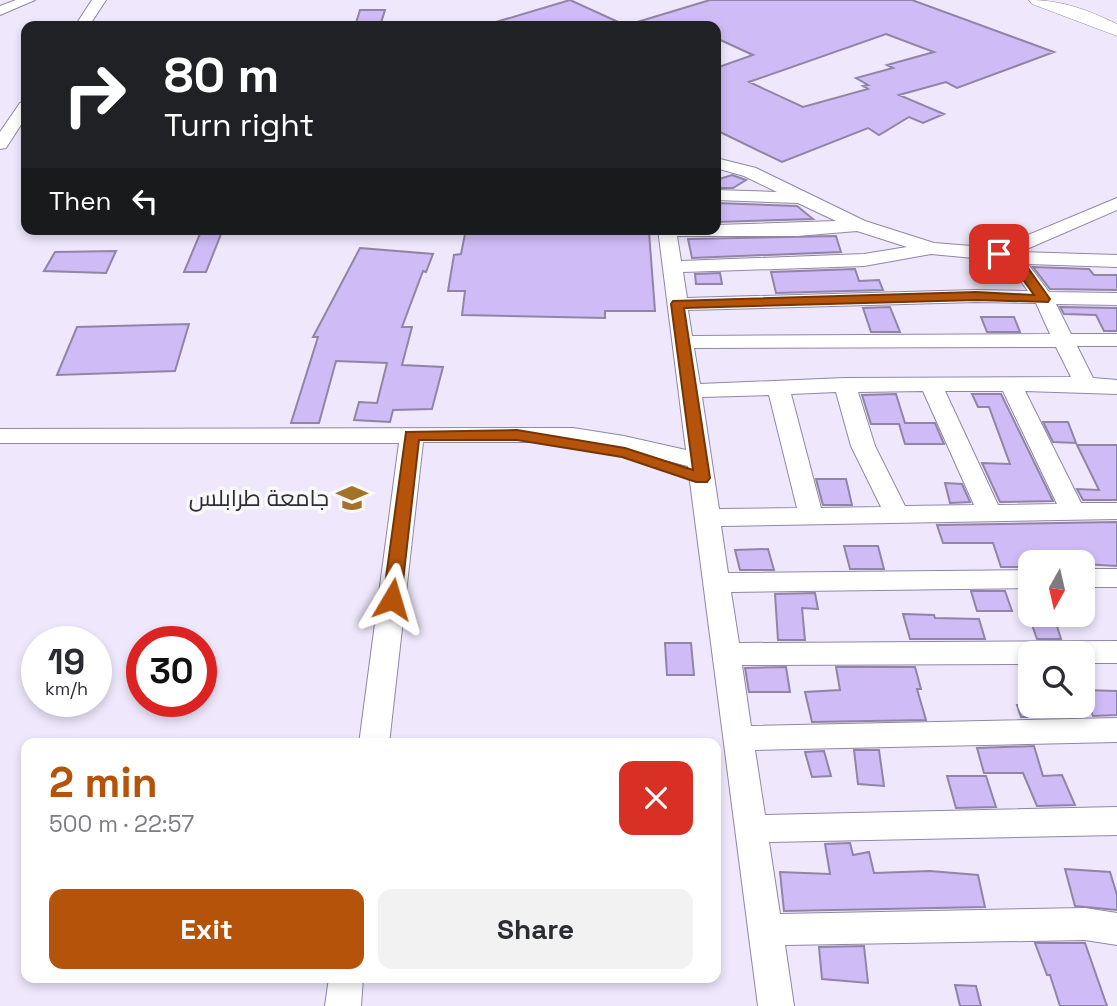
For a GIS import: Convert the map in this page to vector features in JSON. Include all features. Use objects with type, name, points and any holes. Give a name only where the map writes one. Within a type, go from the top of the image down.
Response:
[{"type":"main road","points":[[1038,0],[1083,15],[1117,31]]},
{"type":"street","points":[[0,4],[10,0]]},
{"type":"street","points":[[0,11],[29,0]]},
{"type":"street","points":[[85,21],[99,0]]},
{"type":"street","points":[[0,144],[21,113]]},
{"type":"street","points":[[721,164],[750,172],[858,225],[932,249],[1006,256],[1117,261]]},
{"type":"street","points":[[721,195],[806,198]]},
{"type":"street","points":[[1006,256],[1117,203]]},
{"type":"street","points":[[1086,217],[1114,224]]},
{"type":"street","points":[[721,230],[797,230],[858,225]]},
{"type":"street","points":[[668,235],[776,1006]]},
{"type":"street","points":[[672,267],[864,260],[932,249]]},
{"type":"street","points":[[1006,256],[1044,299],[1085,384]]},
{"type":"street","points":[[677,304],[976,296],[1117,299]]},
{"type":"street","points":[[683,342],[1117,340]]},
{"type":"street","points":[[690,391],[845,385],[932,387],[1085,384],[1114,392]]},
{"type":"street","points":[[845,385],[863,446],[898,516]]},
{"type":"street","points":[[1011,385],[1073,512]]},
{"type":"street","points":[[932,387],[990,513]]},
{"type":"street","points":[[779,389],[811,515]]},
{"type":"street","points":[[375,738],[412,435]]},
{"type":"street","points":[[0,436],[517,435],[701,469]]},
{"type":"street","points":[[708,518],[1117,512]]},
{"type":"street","points":[[1096,578],[1117,578]]},
{"type":"street","points":[[717,583],[1018,579]]},
{"type":"street","points":[[1095,652],[1117,652]]},
{"type":"street","points":[[727,654],[1018,653]]},
{"type":"street","points":[[738,738],[1117,730]]},
{"type":"street","points":[[752,830],[1117,821]]},
{"type":"street","points":[[766,930],[1085,924],[1117,929]]},
{"type":"street","points":[[344,1006],[346,983]]},
{"type":"building","points":[[570,0],[616,21],[499,21]]},
{"type":"building","points":[[710,0],[912,0],[1054,52],[957,88],[946,82],[899,95],[944,114],[923,123],[909,117],[879,135],[868,128],[782,162],[721,132],[721,66],[753,55],[721,40],[721,21],[641,21]],"holes":[[[886,34],[934,52],[887,65],[893,68],[856,78],[868,85],[863,86],[868,89],[803,107],[749,82]]]},
{"type":"building","points":[[360,10],[385,10],[382,21],[357,21]]},
{"type":"building","points":[[732,175],[746,180],[733,188],[721,188],[721,178]]},
{"type":"building","points":[[721,203],[797,206],[813,219],[721,222]]},
{"type":"building","points":[[199,235],[221,235],[206,272],[184,272]]},
{"type":"building","points":[[465,235],[649,235],[655,311],[605,311],[605,318],[462,315],[465,291],[448,291],[454,255],[461,254]]},
{"type":"building","points":[[836,236],[841,252],[692,258],[688,239]]},
{"type":"building","points":[[360,248],[433,254],[426,272],[423,271],[402,327],[412,327],[402,365],[443,367],[432,409],[393,410],[390,422],[354,420],[359,402],[377,403],[387,363],[336,361],[319,423],[291,423],[318,337],[313,337]]},
{"type":"building","points":[[116,251],[106,273],[44,271],[55,252]]},
{"type":"building","points":[[1033,267],[1089,269],[1094,275],[1117,275],[1117,290],[1050,289]]},
{"type":"building","points":[[855,269],[859,281],[879,280],[883,290],[776,293],[771,272]]},
{"type":"building","points":[[720,273],[722,284],[696,284],[695,274]]},
{"type":"building","points":[[890,307],[900,332],[871,332],[863,308]]},
{"type":"building","points":[[1060,307],[1117,308],[1117,331],[1104,331],[1096,315],[1064,314]]},
{"type":"building","points":[[981,317],[1014,317],[1020,332],[987,332]]},
{"type":"building","points":[[189,324],[175,371],[57,375],[77,327]]},
{"type":"building","points":[[896,394],[905,423],[935,423],[944,444],[905,444],[899,424],[871,424],[862,395]]},
{"type":"building","points":[[972,394],[1001,394],[1053,501],[1000,502],[982,463],[1010,464],[989,407],[978,407]]},
{"type":"building","points":[[1043,422],[1068,422],[1076,443],[1053,442]]},
{"type":"building","points":[[1077,445],[1117,445],[1117,500],[1083,500],[1077,489],[1099,490]]},
{"type":"building","points":[[816,479],[846,479],[852,505],[823,505]]},
{"type":"building","points":[[945,483],[962,484],[970,502],[950,503]]},
{"type":"building","points":[[1117,522],[1117,566],[1096,565],[1096,550],[1018,550],[1018,567],[1001,567],[993,543],[943,543],[937,525]]},
{"type":"building","points":[[844,546],[878,546],[884,569],[850,569]]},
{"type":"building","points":[[768,549],[774,570],[740,570],[735,550]]},
{"type":"building","points":[[971,591],[1005,591],[1012,611],[977,611]]},
{"type":"building","points":[[815,593],[818,609],[802,608],[805,640],[778,640],[775,594]]},
{"type":"building","points":[[903,614],[979,619],[985,639],[910,639]]},
{"type":"building","points":[[1033,627],[1057,627],[1061,639],[1037,639]]},
{"type":"building","points":[[665,643],[691,643],[694,675],[667,675]]},
{"type":"building","points":[[786,667],[790,692],[749,692],[745,668]]},
{"type":"building","points":[[836,667],[915,667],[921,689],[917,689],[926,720],[812,722],[805,692],[840,690]]},
{"type":"building","points":[[1095,690],[1117,691],[1117,715],[1095,716]]},
{"type":"building","points":[[1034,746],[1043,776],[1062,775],[1075,805],[1037,806],[1023,773],[984,773],[977,748]]},
{"type":"building","points":[[854,750],[879,750],[884,786],[858,784]]},
{"type":"building","points":[[824,751],[831,776],[812,777],[805,752]]},
{"type":"building","points":[[947,776],[986,776],[996,807],[956,808]]},
{"type":"building","points":[[850,843],[853,855],[869,852],[874,873],[930,871],[978,875],[985,907],[784,911],[780,872],[830,874],[825,844]]},
{"type":"building","points":[[1065,869],[1110,872],[1117,895],[1117,910],[1075,906]]},
{"type":"building","points":[[1035,943],[1085,943],[1107,1006],[1060,1006],[1050,975],[1047,975]]},
{"type":"building","points":[[864,946],[868,983],[822,979],[819,947]]},
{"type":"building","points":[[955,985],[976,986],[981,1006],[960,1006]]},
{"type":"place","name":"جامعة طرابلس","points":[[352,498]]},
{"type":"route","points":[[392,599],[412,435],[517,435],[625,453],[702,478],[677,304],[976,296],[1044,299],[1013,257],[999,254]]}]
